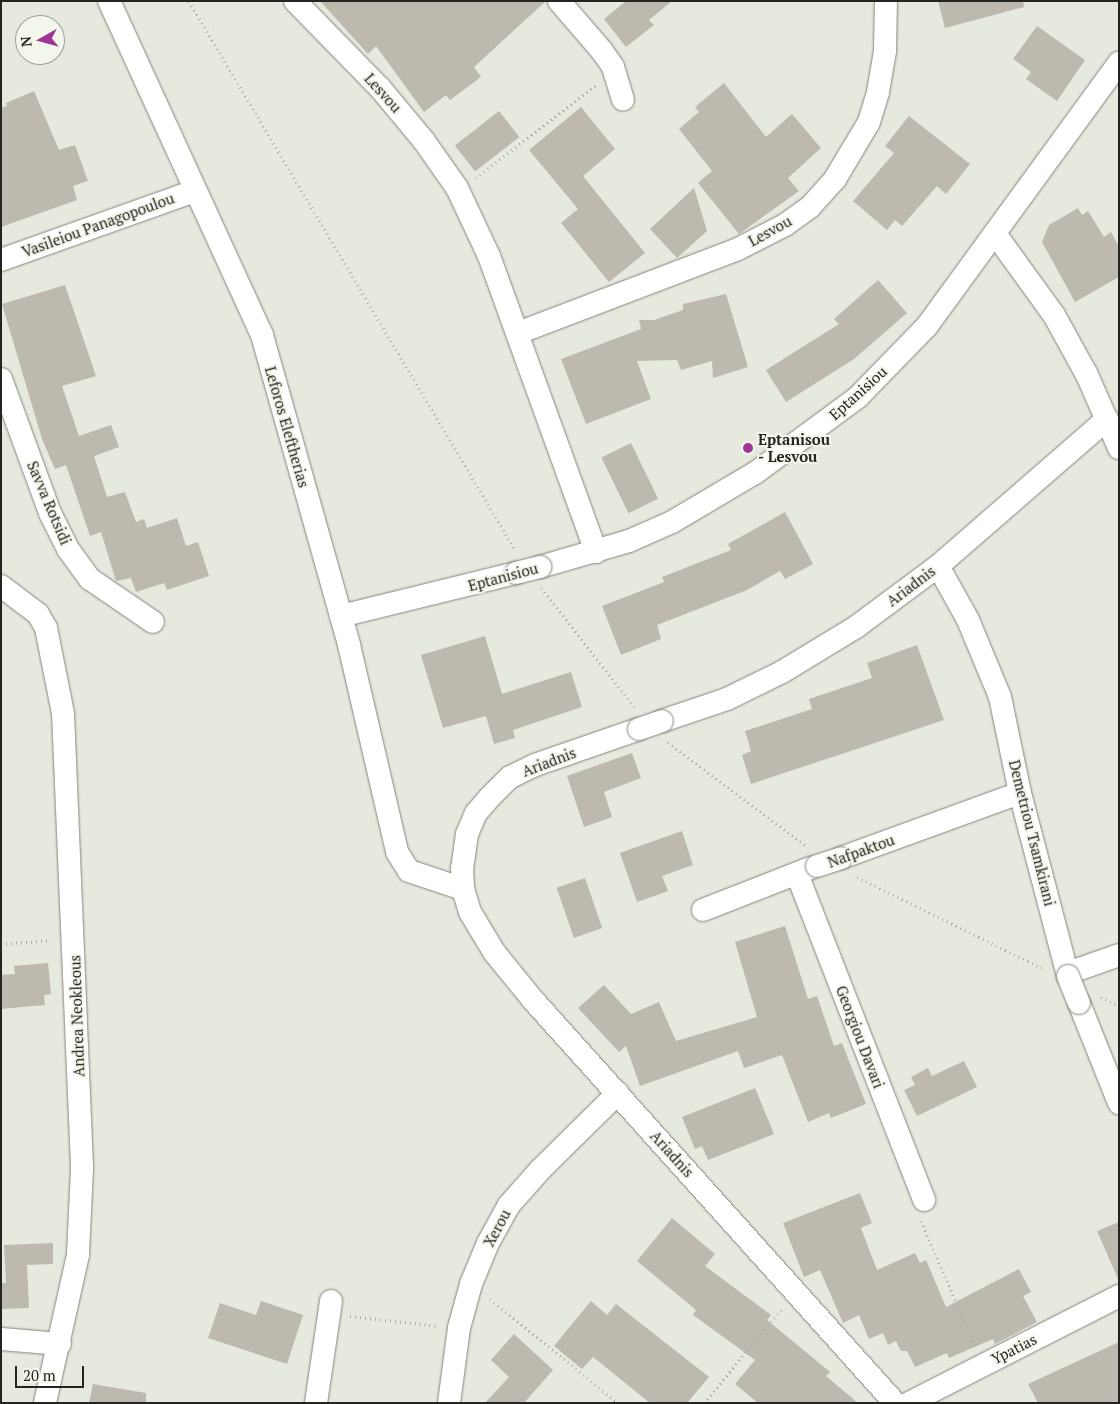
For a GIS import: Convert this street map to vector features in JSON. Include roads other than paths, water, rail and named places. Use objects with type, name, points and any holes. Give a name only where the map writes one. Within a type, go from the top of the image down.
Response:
[{"type":"street","name":"Leforos Eleftherias","points":[[109,1],[262,335],[341,616],[397,852],[409,871],[463,889]]},
{"type":"street","name":"Lesvou","points":[[295,1],[380,88],[424,141],[459,192],[489,256],[596,552]]},
{"type":"street","points":[[558,1],[588,32],[614,71],[623,100]]},
{"type":"street","name":"Lesvou","points":[[518,333],[738,249],[785,225],[810,206],[835,179],[869,122],[878,92],[885,52],[886,1]]},
{"type":"street","name":"Eptanisiou","points":[[341,616],[517,565],[540,567],[629,541],[712,500],[804,440],[858,397],[927,326],[996,235],[1119,63]]},
{"type":"street","name":"Vasileiou Panagopoulou","points":[[1,260],[195,191]]},
{"type":"street","points":[[996,235],[1054,315],[1108,419],[1119,448]]},
{"type":"street","name":"Savva Rotsidi","points":[[1,379],[50,513],[68,549],[90,579],[153,622]]},
{"type":"street","name":"Ariadnis","points":[[895,1403],[533,1000],[494,952],[470,912],[463,889],[462,868],[467,834],[476,813],[510,777],[638,719],[662,729],[782,672],[856,627],[938,566],[1108,419]]},
{"type":"street","name":"Demetriou Tsamkirani","points":[[938,566],[968,620],[1000,697],[1061,973],[1086,998],[1119,1103]]},
{"type":"street","name":"Andrea Neokleous","points":[[1,586],[38,614],[46,628],[63,713],[74,938],[82,1169],[78,1255],[60,1344],[45,1403]]},
{"type":"street","name":"Nafpaktou","points":[[703,910],[808,863],[847,866],[1020,793]]},
{"type":"street","name":"Georgiou Davari","points":[[808,863],[924,1200]]},
{"type":"street","points":[[1061,973],[1119,955]]},
{"type":"street","name":"Xerou","points":[[449,1403],[459,1328],[471,1284],[488,1243],[509,1205],[540,1169],[618,1093]]},
{"type":"street","name":"Ypatias","points":[[909,1403],[1119,1296]]},
{"type":"street","points":[[316,1403],[330,1307]]},
{"type":"street","points":[[1,1339],[60,1344]]},
{"type":"place","name":"Eptanisou - Lesvou","points":[[748,448]]}]
